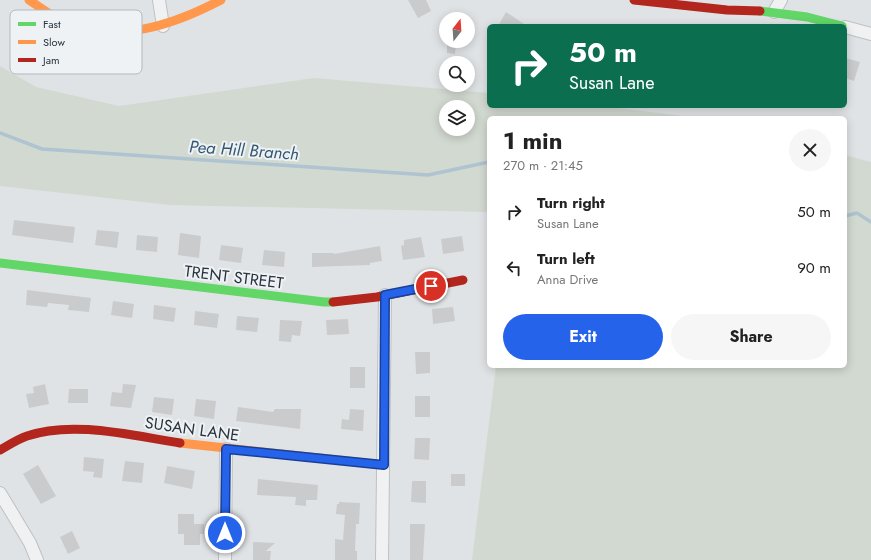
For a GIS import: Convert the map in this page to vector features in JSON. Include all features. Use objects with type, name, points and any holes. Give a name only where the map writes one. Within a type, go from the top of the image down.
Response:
[{"type":"street","points":[[29,0],[45,10]]},
{"type":"street","points":[[159,0],[163,26]]},
{"type":"street","points":[[142,31],[163,26],[194,14],[221,0]]},
{"type":"street","points":[[634,0],[727,10],[774,12],[807,17],[836,24]]},
{"type":"street","points":[[774,12],[780,0]]},
{"type":"street","points":[[847,27],[871,34]]},
{"type":"street","name":"TRENT STREET","points":[[0,263],[324,302],[346,302],[463,280]]},
{"type":"street","points":[[382,560],[385,295]]},
{"type":"street","name":"SUSAN LANE","points":[[0,450],[26,436],[45,431],[80,429],[226,449],[384,465]]},
{"type":"street","points":[[225,560],[226,449]]},
{"type":"street","points":[[0,494],[30,543],[37,560]]},
{"type":"shaded area","points":[[0,66],[10,72],[10,74],[14,74],[36,87],[119,106],[314,78],[439,89],[439,92],[487,93],[487,108],[619,108],[682,116],[487,116],[487,212],[170,205],[0,186]]},
{"type":"shaded area","points":[[847,156],[871,162],[871,560],[472,560],[496,368],[847,368]]},
{"type":"building","points":[[408,0],[426,0],[431,11],[418,18]]},
{"type":"building","points":[[506,12],[524,24],[499,24]]},
{"type":"building","points":[[447,48],[455,48],[455,54],[447,53]]},
{"type":"building","points":[[847,59],[860,62],[854,81],[847,79]]},
{"type":"building","points":[[14,220],[75,227],[73,243],[12,235]]},
{"type":"building","points":[[97,230],[119,232],[117,248],[95,245]]},
{"type":"building","points":[[180,233],[201,236],[199,258],[178,255]]},
{"type":"building","points":[[137,235],[158,237],[157,252],[136,250]]},
{"type":"building","points":[[462,236],[464,251],[443,254],[441,239]]},
{"type":"building","points":[[421,237],[425,257],[403,260],[401,246],[404,245],[404,240]]},
{"type":"building","points":[[221,245],[243,248],[241,263],[219,260]]},
{"type":"building","points":[[380,246],[382,261],[370,263],[370,265],[312,267],[312,253],[334,254]]},
{"type":"building","points":[[264,250],[285,252],[284,267],[262,265]]},
{"type":"building","points":[[27,290],[91,298],[89,312],[68,310],[69,305],[48,303],[47,307],[26,305]]},
{"type":"building","points":[[113,301],[134,304],[132,318],[111,315]]},
{"type":"building","points":[[154,305],[176,308],[174,322],[153,319]]},
{"type":"building","points":[[453,307],[455,321],[433,324],[432,309]]},
{"type":"building","points":[[195,311],[219,314],[217,328],[194,325]]},
{"type":"building","points":[[237,316],[259,318],[257,332],[236,330]]},
{"type":"building","points":[[348,319],[349,334],[327,335],[326,320]]},
{"type":"building","points":[[280,320],[302,321],[300,336],[292,335],[291,342],[279,341]]},
{"type":"building","points":[[415,352],[430,352],[430,373],[416,374]]},
{"type":"building","points":[[350,367],[365,367],[365,388],[350,388]]},
{"type":"building","points":[[45,384],[49,404],[29,408],[26,394],[34,393],[33,387]]},
{"type":"building","points":[[123,384],[136,385],[131,408],[110,406],[112,392],[122,393]]},
{"type":"building","points":[[69,389],[88,389],[88,403],[68,403]]},
{"type":"building","points":[[415,396],[430,396],[430,417],[415,417]]},
{"type":"building","points":[[154,397],[174,399],[172,415],[152,412]]},
{"type":"building","points":[[196,399],[216,401],[214,419],[194,416]]},
{"type":"building","points":[[238,407],[273,412],[275,409],[301,409],[300,429],[236,421]]},
{"type":"building","points":[[350,409],[364,410],[363,431],[341,429],[342,419],[349,420]]},
{"type":"building","points":[[415,438],[430,438],[429,460],[414,459]]},
{"type":"building","points":[[84,457],[104,459],[102,478],[93,477],[94,472],[83,471]]},
{"type":"building","points":[[125,461],[144,463],[142,483],[122,481]]},
{"type":"building","points":[[38,465],[56,496],[41,504],[23,474]]},
{"type":"building","points":[[167,466],[195,471],[192,489],[164,483]]},
{"type":"building","points":[[451,474],[465,474],[465,486],[451,486]]},
{"type":"building","points":[[258,479],[318,485],[317,500],[306,500],[306,506],[295,505],[296,497],[257,495]]},
{"type":"building","points":[[412,481],[426,481],[426,503],[411,502]]},
{"type":"building","points":[[339,502],[360,503],[359,524],[356,524],[355,551],[357,551],[357,560],[335,560],[335,539],[343,540],[345,515],[336,514],[337,504],[339,504]]},
{"type":"building","points":[[178,514],[194,514],[194,524],[204,524],[204,534],[200,534],[200,545],[184,545],[184,534],[178,534]]},
{"type":"building","points":[[410,524],[425,524],[423,560],[410,560]]},
{"type":"building","points":[[72,531],[80,548],[68,554],[60,537]]},
{"type":"building","points":[[253,542],[275,543],[266,551],[271,551],[270,560],[253,560]]},
{"type":"waterway","name":"Pea Hill Branch","points":[[0,133],[42,149],[428,175],[487,162]]},
{"type":"waterway","name":"Pea Hill Branch","points":[[847,216],[857,213],[871,222]]},
{"type":"traffic: fast","points":[[760,11],[807,17],[834,24]]},
{"type":"traffic: fast","points":[[0,263],[333,302]]},
{"type":"traffic: slow","points":[[29,0],[44,10]]},
{"type":"traffic: slow","points":[[142,29],[164,24],[183,17],[221,0]]},
{"type":"traffic: slow","points":[[180,443],[384,465]]},
{"type":"traffic: jam","points":[[634,0],[727,10],[760,11]]},
{"type":"traffic: jam","points":[[333,302],[377,297],[463,280]]},
{"type":"traffic: jam","points":[[0,450],[27,436],[45,431],[64,429],[83,429],[123,433],[180,443]]},
{"type":"route","points":[[225,533],[226,449],[384,465],[385,295],[431,286]]}]
